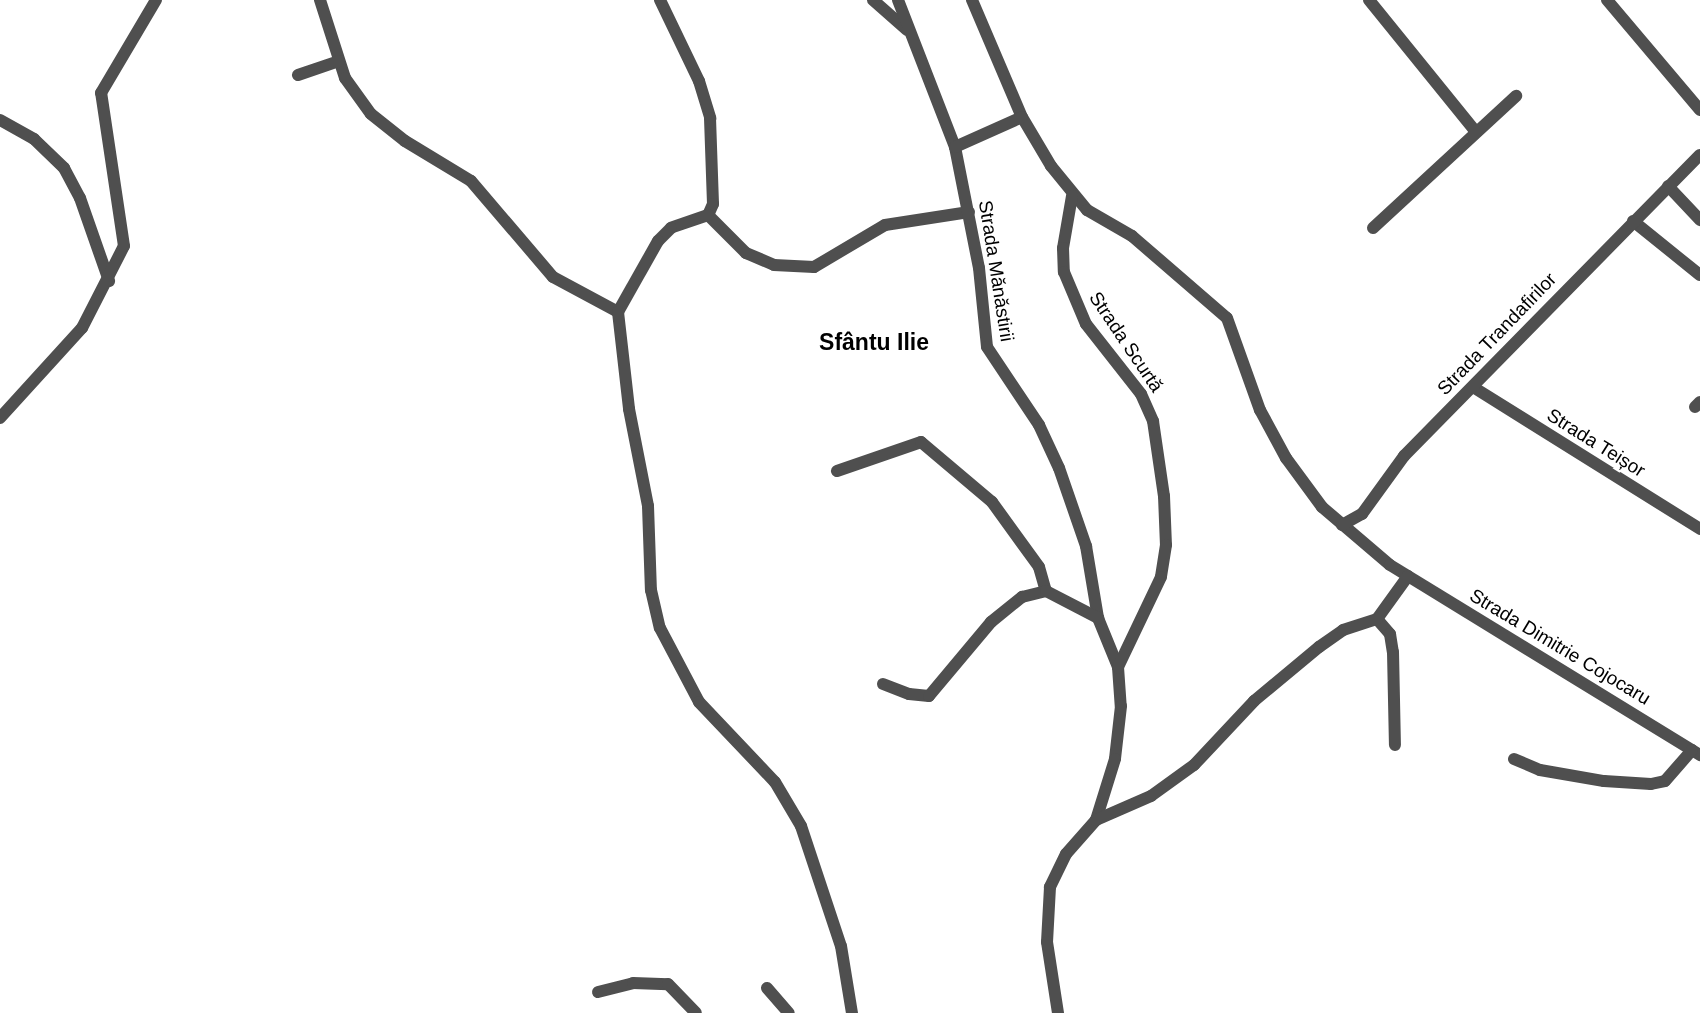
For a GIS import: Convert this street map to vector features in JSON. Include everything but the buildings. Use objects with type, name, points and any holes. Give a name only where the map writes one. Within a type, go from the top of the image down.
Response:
[{"type":"street","points":[[0,418],[82,328],[109,281],[125,235],[101,93],[156,0]]},
{"type":"street","points":[[320,0],[339,61],[356,98],[371,114],[405,141],[471,181],[553,277],[618,312]]},
{"type":"street","points":[[660,0],[699,81],[710,118],[713,204],[708,215],[671,228],[658,241],[618,312],[629,409],[648,506],[655,614],[699,702],[775,782],[801,826],[841,946],[852,1013]]},
{"type":"street","points":[[873,0],[910,32]]},
{"type":"street","name":"Strada Mănăstirii","points":[[898,0],[955,147],[969,212],[987,347],[1039,425],[1059,468],[1086,547],[1098,618],[1118,667],[1119,746],[1096,820]]},
{"type":"street","name":"Strada Dimitrie Cojocaru","points":[[972,0],[1022,117],[1072,196],[1132,236],[1227,318],[1261,410],[1306,489],[1358,540],[1408,576],[1696,752],[1665,781],[1651,784],[1540,770],[1514,759]]},
{"type":"street","points":[[1369,0],[1475,131]]},
{"type":"street","points":[[1607,0],[1700,110]]},
{"type":"street","points":[[298,75],[339,61]]},
{"type":"street","points":[[1373,228],[1516,96]]},
{"type":"street","points":[[955,147],[1022,117]]},
{"type":"street","points":[[0,120],[34,139],[64,168],[80,198],[109,281]]},
{"type":"street","name":"Strada Trandafirilor","points":[[1342,525],[1362,514],[1404,456],[1700,155]]},
{"type":"street","points":[[1668,186],[1700,220]]},
{"type":"street","name":"Strada Scurtă","points":[[1072,196],[1063,248],[1072,295],[1086,324],[1141,394],[1153,421],[1163,483],[1166,545],[1161,577],[1118,667]]},
{"type":"street","points":[[708,215],[760,261],[802,268],[834,259],[855,240],[885,225],[969,212]]},
{"type":"street","points":[[1633,221],[1700,275]]},
{"type":"street","name":"Strada Teișor","points":[[1473,387],[1700,529]]},
{"type":"street","points":[[838,471],[921,442],[992,502],[1039,567],[1046,591]]},
{"type":"street","name":"Strada Trandafirilor","points":[[1358,540],[1362,514]]},
{"type":"street","points":[[1395,745],[1393,652],[1390,634],[1377,619],[1408,576]]},
{"type":"street","points":[[883,684],[921,697],[929,696],[991,622],[1022,597],[1046,591],[1098,618]]},
{"type":"street","name":"Strada Mănăstirii","points":[[1058,1013],[1047,942],[1050,887],[1066,853],[1096,820],[1151,796],[1194,765],[1254,701],[1319,647],[1343,630],[1377,619]]},
{"type":"street","points":[[598,992],[633,983],[667,984],[696,1013]]},
{"type":"street","points":[[767,988],[789,1013]]},
{"type":"district","name":"Sfântu Ilie","points":[[874,342]]}]
